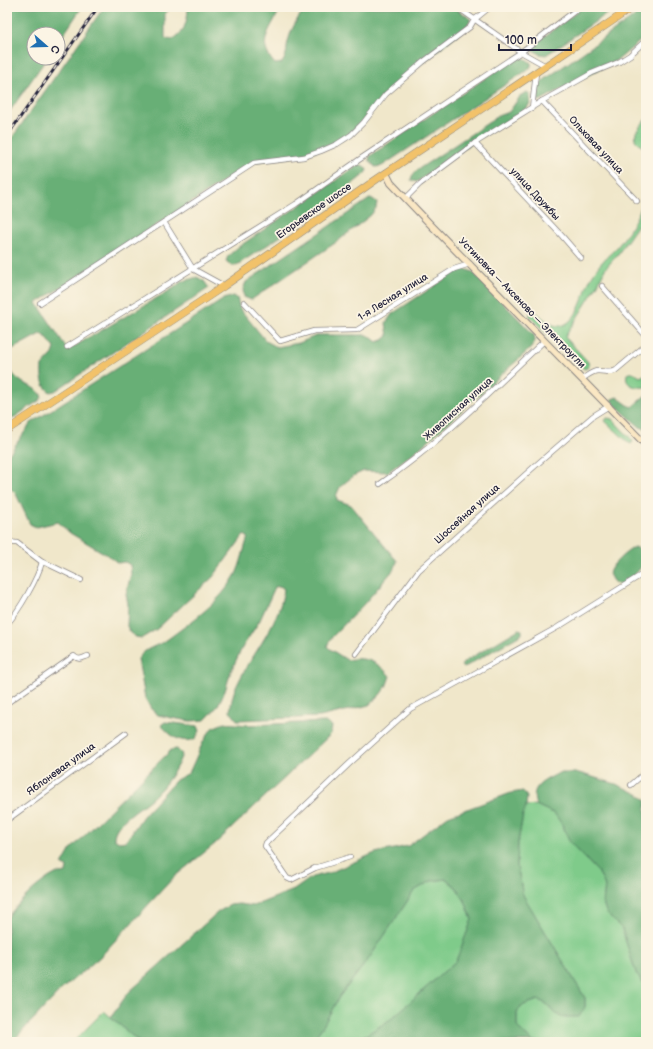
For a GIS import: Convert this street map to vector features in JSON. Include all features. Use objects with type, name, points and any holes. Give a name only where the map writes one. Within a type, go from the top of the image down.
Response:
[{"type":"main road","name":"Егорьевское шоссе","points":[[7,430],[224,286],[386,173],[633,7]]},
{"type":"main road","name":"Устиновка — Аксеново — Электроугли","points":[[386,173],[391,183],[646,445]]},
{"type":"street","points":[[457,7],[521,52],[546,66]]},
{"type":"street","points":[[40,303],[254,163],[304,157],[337,144],[364,122],[386,94],[423,62],[470,27],[474,20],[490,7]]},
{"type":"street","points":[[67,347],[296,204],[363,157],[521,52],[580,7]]},
{"type":"street","points":[[406,198],[420,184],[476,143],[542,101],[592,74],[619,62],[630,55],[646,40]]},
{"type":"street","points":[[532,108],[536,73]]},
{"type":"street","name":"Ольховая улица","points":[[542,101],[637,202]]},
{"type":"street","name":"улица Дружбы","points":[[476,143],[581,258]]},
{"type":"street","points":[[164,222],[193,269],[224,286]]},
{"type":"street","name":"1-я Лесная улица","points":[[244,302],[280,341],[314,331],[357,330],[454,269],[470,264]]},
{"type":"street","points":[[602,286],[646,336]]},
{"type":"street","name":"Живописная улица","points":[[380,484],[406,466],[453,428],[544,341]]},
{"type":"street","points":[[582,378],[598,371],[610,373],[646,345]]},
{"type":"street","name":"Шоссейная улица","points":[[356,654],[419,570],[535,466],[594,416],[609,406]]},
{"type":"street","points":[[7,542],[17,544],[42,562],[81,580]]},
{"type":"street","points":[[7,624],[35,580],[42,562]]},
{"type":"street","points":[[350,857],[315,868],[291,880],[287,878],[265,846],[266,843],[349,764],[410,709],[552,631],[646,572]]},
{"type":"street","points":[[7,703],[74,656],[77,659],[88,656]]},
{"type":"street","name":"Яблоневая улица","points":[[7,820],[126,733]]},
{"type":"street","points":[[631,785],[646,772]]},
{"type":"green space","points":[[7,7],[82,7],[66,31],[66,26],[26,26],[26,66],[41,66],[7,115]]},
{"type":"green space","points":[[104,7],[172,7],[165,14],[165,38],[171,40],[179,35],[184,28],[188,14],[188,9],[186,7],[281,7],[269,29],[265,42],[269,56],[275,64],[282,63],[292,30],[306,7],[453,7],[470,18],[470,22],[464,29],[385,93],[363,121],[348,135],[335,143],[304,155],[253,162],[37,303],[68,350],[174,288],[181,282],[197,277],[204,281],[209,288],[55,391],[50,392],[45,387],[42,366],[53,354],[55,348],[44,335],[40,334],[7,352],[7,145],[63,66],[66,66],[66,61]]},
{"type":"green space","points":[[583,7],[617,7],[546,55],[540,54],[531,49],[533,45]]},
{"type":"green space","points":[[646,10],[646,36],[619,59],[539,101],[537,99],[539,85],[544,80],[642,11]]},
{"type":"green space","points":[[520,57],[531,63],[529,69],[382,166],[375,167],[369,160],[370,156],[515,58]]},
{"type":"green space","points":[[527,92],[530,94],[530,103],[527,108],[471,143],[417,182],[411,180],[412,176],[417,170],[500,115],[509,112],[521,95]]},
{"type":"green space","points":[[646,119],[646,145],[643,147],[635,140],[636,132]]},
{"type":"green space","points":[[360,164],[367,170],[364,175],[304,221],[237,265],[232,266],[226,261],[228,256],[237,248]]},
{"type":"green space","points":[[371,198],[377,202],[376,208],[371,215],[338,241],[251,300],[244,297],[243,289],[246,282]]},
{"type":"green space","points":[[646,198],[646,213],[618,254],[605,269],[597,286],[565,337],[588,362],[589,367],[584,369],[530,317],[530,313],[534,311],[553,325],[557,326],[570,321],[579,308],[588,284],[595,272],[600,264],[618,246],[626,235],[634,223]]},
{"type":"green space","points":[[465,269],[473,272],[534,335],[535,341],[531,348],[421,447],[388,472],[364,471],[353,476],[340,487],[336,496],[337,500],[351,505],[397,561],[395,568],[364,604],[332,637],[327,646],[347,660],[360,659],[371,661],[381,667],[390,676],[386,687],[369,705],[320,717],[237,720],[230,711],[234,692],[276,616],[284,589],[280,586],[275,587],[260,620],[242,648],[217,707],[205,720],[190,721],[158,715],[151,709],[145,698],[138,659],[144,652],[164,642],[196,618],[214,602],[230,584],[236,574],[248,537],[244,535],[213,577],[157,629],[142,638],[136,637],[130,633],[127,626],[128,604],[126,594],[131,574],[130,565],[125,562],[118,563],[70,533],[58,522],[36,527],[30,524],[16,494],[7,485],[7,457],[31,423],[224,299],[233,296],[237,298],[240,309],[266,341],[277,347],[299,343],[318,335],[368,335],[377,342],[388,336],[386,323],[392,314],[454,273]]},
{"type":"green space","points":[[7,366],[18,379],[36,389],[42,397],[40,400],[7,422]]},
{"type":"green space","points":[[634,373],[640,377],[646,374],[646,387],[638,387],[629,384],[627,381],[627,374]]},
{"type":"green space","points":[[646,395],[646,429],[640,427],[611,400],[617,397],[632,407]]},
{"type":"green space","points":[[607,418],[612,419],[633,441],[631,444],[605,421]]},
{"type":"green space","points":[[635,547],[640,550],[643,556],[643,564],[635,575],[623,584],[615,583],[609,574],[610,570],[619,559]]},
{"type":"green space","points":[[519,629],[522,630],[522,634],[463,668],[461,666],[464,662]]},
{"type":"green space","points":[[165,722],[198,726],[200,731],[195,739],[180,740],[168,733],[161,725]]},
{"type":"green space","points":[[325,722],[332,726],[331,734],[216,843],[174,877],[100,957],[62,989],[12,1042],[7,1042],[7,918],[23,899],[42,882],[57,873],[66,873],[67,867],[62,865],[71,849],[171,750],[177,749],[182,754],[178,764],[168,780],[152,798],[124,820],[115,832],[114,839],[119,842],[126,841],[143,816],[176,780],[189,773],[203,742],[212,728],[224,723],[248,725]]},
{"type":"green space","points":[[559,773],[579,773],[616,784],[638,794],[646,800],[646,988],[636,973],[622,929],[607,914],[603,903],[605,886],[599,873],[569,841],[563,826],[555,814],[536,805],[534,798],[536,789],[543,782]]},
{"type":"green space","points":[[523,791],[527,797],[518,842],[517,865],[523,895],[585,998],[585,1007],[579,1017],[564,1017],[554,1013],[547,1004],[538,1000],[521,1006],[517,1013],[517,1027],[533,1042],[351,1042],[353,1038],[366,1035],[391,1019],[456,961],[472,919],[465,901],[456,887],[446,879],[431,881],[414,891],[370,957],[339,997],[323,1026],[311,1042],[139,1042],[111,1017],[128,993],[218,912],[230,905],[239,904],[253,906],[294,890],[312,877],[329,873],[375,853],[408,846],[448,816],[511,793]]},
{"type":"green space","points":[[536,805],[555,814],[563,826],[569,841],[599,873],[605,886],[603,903],[607,914],[622,929],[636,973],[646,988],[646,1042],[533,1042],[517,1027],[517,1013],[521,1006],[538,1000],[547,1004],[554,1013],[585,1007],[585,998],[523,895],[517,865],[518,842],[526,806]]},
{"type":"green space","points":[[446,879],[456,887],[465,901],[472,920],[456,961],[391,1019],[366,1035],[353,1038],[351,1042],[311,1042],[323,1026],[339,997],[370,957],[414,891],[431,881]]},
{"type":"green space","points":[[104,1011],[139,1042],[73,1042]]},
{"type":"railway","points":[[7,136],[98,7]]}]
